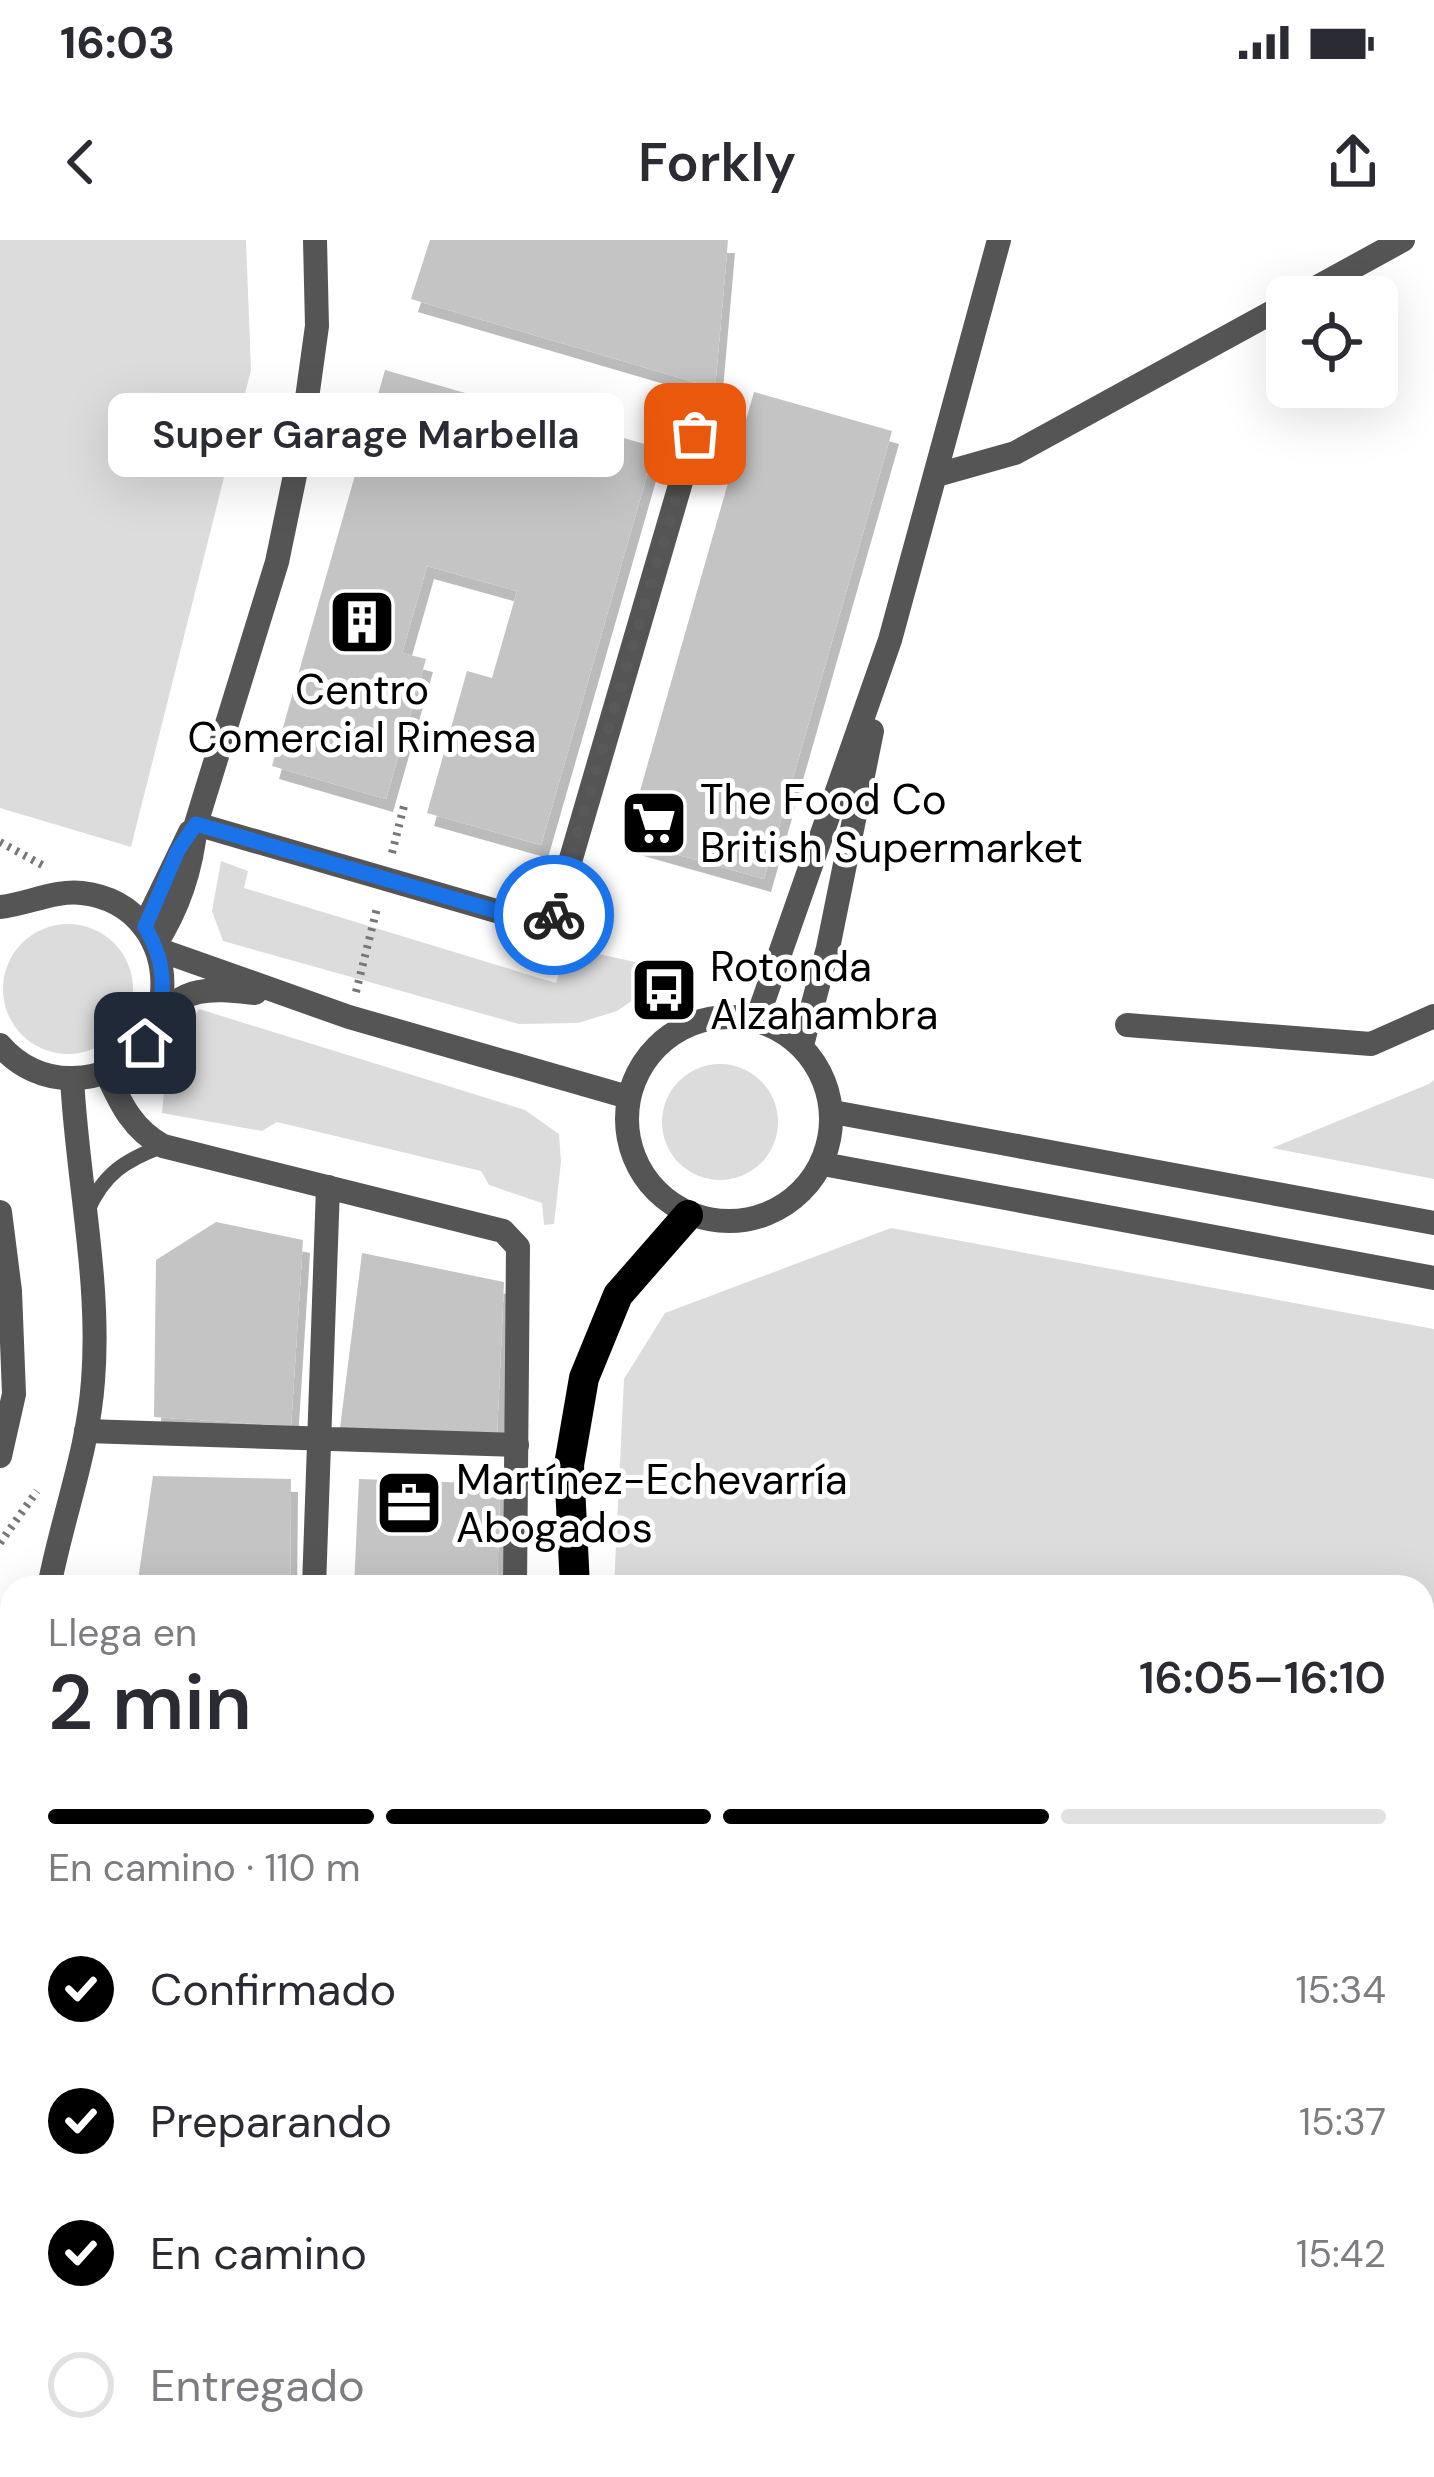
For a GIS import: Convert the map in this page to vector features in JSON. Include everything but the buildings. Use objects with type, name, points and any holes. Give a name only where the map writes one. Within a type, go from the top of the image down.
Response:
[{"type":"main road","points":[[574,1575],[568,1466],[584,1378],[618,1294],[688,1215]]},
{"type":"street","points":[[152,941],[170,922],[186,854],[277,562],[299,456],[317,326],[315,240]]},
{"type":"street","points":[[757,1019],[890,640],[999,240]]},
{"type":"street","points":[[1337,276],[1403,240]]},
{"type":"street","points":[[937,475],[1015,453],[1266,316]]},
{"type":"street","points":[[196,824],[551,927],[695,434]]},
{"type":"street","points":[[802,1045],[828,948],[890,640]]},
{"type":"street","points":[[0,926],[13,905],[52,894],[91,895],[126,910],[152,941],[163,973],[157,1022]]},
{"type":"street","points":[[152,941],[275,993]]},
{"type":"street","points":[[0,1045],[33,1071],[73,1078],[106,1072],[145,1043],[181,996],[199,990],[275,993],[628,1097]]},
{"type":"street","points":[[724,1016],[757,1019],[802,1045],[828,1088],[833,1112],[823,1164],[799,1196],[726,1224],[688,1215],[654,1190],[631,1154],[626,1126],[628,1097],[640,1066],[662,1040],[724,1016]]},
{"type":"street","points":[[1127,1025],[1371,1044],[1434,1016]]},
{"type":"street","points":[[106,1072],[128,1118],[145,1136],[164,1146],[503,1231],[518,1247],[514,1575]]},
{"type":"street","points":[[52,1575],[93,1381],[93,1299],[73,1078]]},
{"type":"street","points":[[833,1112],[1434,1223]]},
{"type":"street","points":[[823,1164],[1434,1278]]},
{"type":"street","points":[[314,1575],[328,1187]]},
{"type":"street","points":[[0,1212],[10,1291],[14,1394],[0,1456]]},
{"type":"street","points":[[86,1431],[517,1445]]},
{"type":"lane","points":[[84,1221],[98,1186],[130,1161],[164,1146]]},
{"type":"shaded area","points":[[0,240],[246,240],[251,370],[131,847],[0,808]]},
{"type":"shaded area","points":[[221,861],[248,871],[244,888],[556,983],[567,947],[676,971],[617,1011],[578,1023],[519,1024],[223,941],[212,911]]},
{"type":"shaded area","points":[[68,924],[93,929],[114,943],[128,964],[133,989],[128,1014],[114,1035],[93,1049],[68,1054],[43,1049],[22,1035],[8,1014],[3,989],[8,964],[22,943],[43,929]]},
{"type":"shaded area","points":[[199,1009],[525,1110],[559,1134],[554,1224],[544,1225],[542,1203],[489,1185],[481,1171],[277,1122],[262,1131],[162,1113],[167,1059]]},
{"type":"shaded area","points":[[720,1064],[742,1068],[761,1081],[774,1100],[778,1122],[774,1144],[761,1163],[742,1176],[720,1180],[698,1176],[679,1163],[666,1144],[662,1122],[666,1100],[679,1081],[698,1068]]},
{"type":"shaded area","points":[[1434,1080],[1434,1179],[1272,1148],[1429,1084]]},
{"type":"shaded area","points":[[891,1228],[1434,1329],[1434,1575],[615,1575],[624,1379],[665,1313]]},
{"type":"way so far","points":[[554,915],[695,434]]},
{"type":"place","name":"Super Garage Marbella","points":[[695,434]]},
{"type":"place","name":"Centro Comercial Rimesa","points":[[362,622]]},
{"type":"place","name":"The Food Co British Supermarket","points":[[654,823]]},
{"type":"place","name":"Rotonda Alzahambra","points":[[664,990]]},
{"type":"place","name":"Martínez-Echevarría Abogados","points":[[409,1503]]},
{"type":"route","points":[[145,1043],[157,1022],[163,973],[145,927],[178,850],[196,824],[551,927],[554,915]]}]
